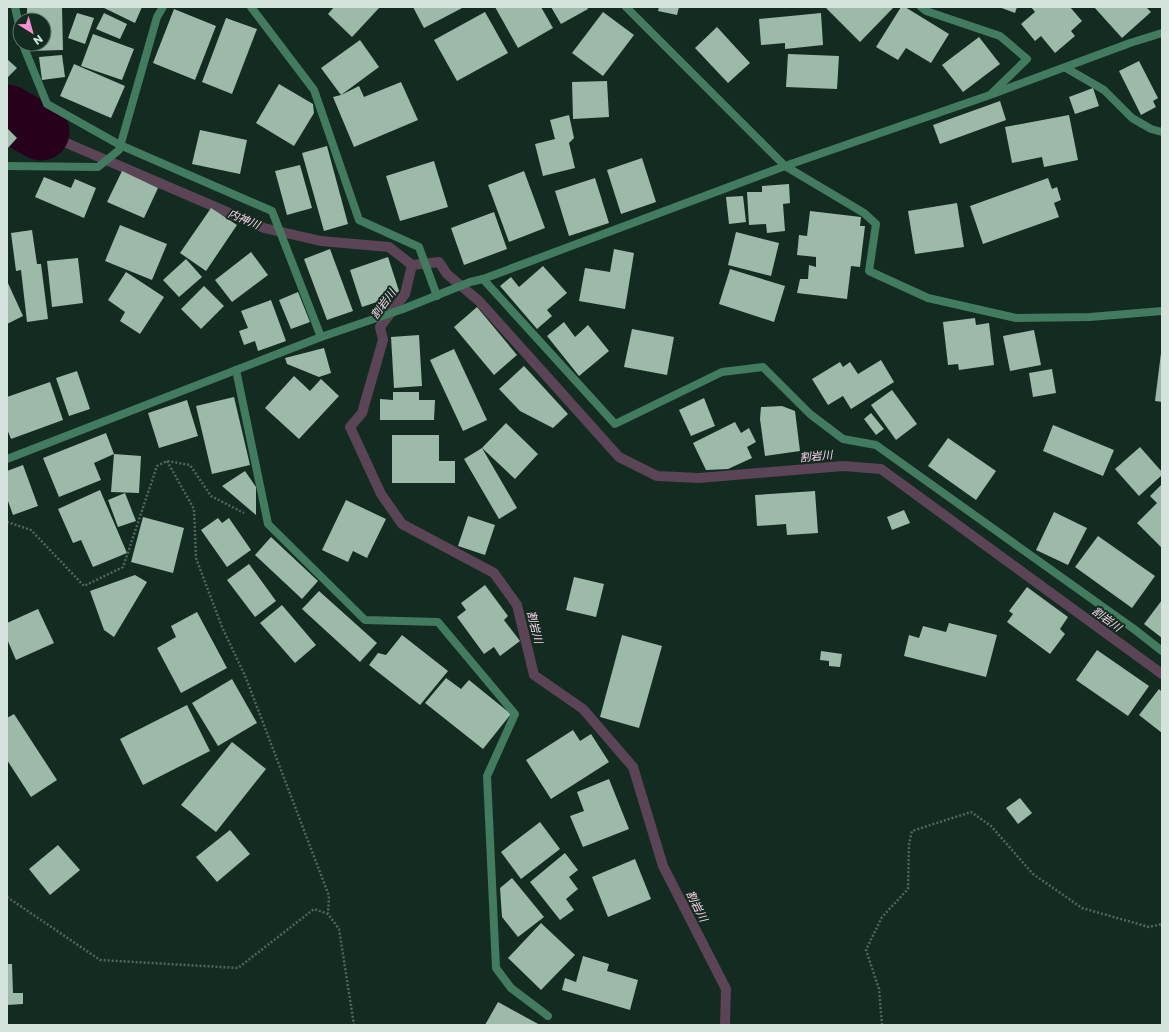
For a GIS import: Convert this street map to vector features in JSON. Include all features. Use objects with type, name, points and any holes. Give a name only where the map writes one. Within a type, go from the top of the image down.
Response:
[{"type":"street","points":[[7,166],[98,167],[102,165],[119,148],[157,17],[163,7]]},
{"type":"street","points":[[251,7],[314,90],[359,220],[419,247],[437,296]]},
{"type":"street","points":[[626,7],[785,166],[864,213],[876,224],[870,271],[928,298],[1016,318],[1090,317],[1162,311]]},
{"type":"street","points":[[922,7],[926,11],[1000,36],[1028,59],[990,95]]},
{"type":"street","points":[[7,459],[321,337],[403,309],[470,282],[483,279],[785,166],[1066,68],[1130,43],[1162,34]]},
{"type":"street","points":[[26,52],[47,104],[119,148],[272,211],[321,337]]},
{"type":"street","points":[[1066,68],[1104,90],[1132,118],[1151,129],[1162,132]]},
{"type":"street","points":[[483,279],[615,424],[722,372],[763,367],[810,414],[842,439],[876,445],[1134,629],[1162,651]]},
{"type":"street","points":[[236,370],[268,524],[365,620],[438,622],[515,714],[488,776],[496,968],[511,988],[548,1016]]},
{"type":"path","points":[[7,522],[31,530],[84,586],[123,567],[157,466],[167,461],[190,465],[211,496],[268,524]]},
{"type":"path","points":[[167,461],[194,509],[196,558],[222,627],[246,678],[329,896],[328,914]]},
{"type":"path","points":[[882,1025],[879,989],[866,950],[882,918],[908,889],[909,844],[912,831],[971,812],[991,826],[1033,874],[1082,908],[1149,927],[1162,924]]},
{"type":"path","points":[[7,897],[100,960],[231,968],[238,968],[314,909],[328,914],[339,929],[354,1025]]},
{"type":"building","points":[[27,7],[62,7],[63,50],[52,50],[52,12],[27,12]]},
{"type":"building","points":[[102,7],[142,7],[135,23]]},
{"type":"building","points":[[334,7],[380,7],[352,37],[328,14]]},
{"type":"building","points":[[413,7],[464,7],[424,28]]},
{"type":"building","points":[[495,7],[541,7],[553,28],[518,48]]},
{"type":"building","points":[[551,7],[587,7],[588,9],[561,24]]},
{"type":"building","points":[[659,7],[679,7],[677,15],[658,11]]},
{"type":"building","points":[[825,7],[892,7],[893,8],[860,42]]},
{"type":"building","points":[[901,7],[905,7],[949,34],[931,63],[906,48],[898,60],[876,47]]},
{"type":"building","points":[[999,7],[1017,7],[1015,13]]},
{"type":"building","points":[[1031,7],[1070,7],[1082,21],[1071,31],[1075,36],[1055,53],[1041,36],[1035,41],[1021,24],[1035,12]]},
{"type":"building","points":[[1094,7],[1146,7],[1151,12],[1122,38]]},
{"type":"building","points":[[174,9],[216,26],[195,80],[153,63]]},
{"type":"building","points":[[485,12],[508,53],[457,81],[434,40]]},
{"type":"building","points":[[603,12],[634,35],[603,76],[572,53]]},
{"type":"building","points":[[77,13],[94,18],[85,44],[68,38]]},
{"type":"building","points":[[104,13],[127,24],[120,39],[96,29]]},
{"type":"building","points":[[821,13],[823,45],[785,49],[785,43],[761,45],[759,19]]},
{"type":"building","points":[[226,18],[257,29],[232,94],[202,82]]},
{"type":"building","points":[[717,27],[750,63],[728,83],[695,48]]},
{"type":"building","points":[[93,34],[134,49],[122,80],[81,66]]},
{"type":"building","points":[[979,37],[1000,64],[963,92],[942,65]]},
{"type":"building","points":[[360,40],[379,67],[341,95],[321,68]]},
{"type":"building","points":[[788,54],[839,56],[837,89],[786,87]]},
{"type":"building","points":[[62,55],[65,77],[42,80],[39,57]]},
{"type":"building","points":[[7,59],[17,68],[7,78]]},
{"type":"building","points":[[1139,61],[1158,98],[1153,101],[1156,107],[1141,115],[1119,71]]},
{"type":"building","points":[[74,64],[125,86],[111,118],[60,96]]},
{"type":"building","points":[[607,81],[609,117],[573,119],[572,82]]},
{"type":"building","points":[[401,82],[418,120],[354,147],[333,97],[341,95],[359,86],[364,97]]},
{"type":"building","points":[[279,84],[313,104],[314,113],[294,146],[256,123]]},
{"type":"building","points":[[1093,88],[1099,106],[1075,114],[1069,97]]},
{"type":"building","points":[[1000,101],[1006,120],[940,144],[933,125]]},
{"type":"building","points":[[569,115],[574,138],[569,143],[575,168],[543,176],[535,144],[555,139],[550,120]]},
{"type":"building","points":[[1069,115],[1078,160],[1044,167],[1042,157],[1012,163],[1005,127]]},
{"type":"building","points":[[7,128],[17,138],[7,149]]},
{"type":"building","points":[[200,130],[247,140],[240,174],[192,164]]},
{"type":"building","points":[[327,146],[348,224],[324,231],[302,153]]},
{"type":"building","points":[[642,158],[656,202],[621,214],[607,170]]},
{"type":"building","points":[[434,161],[448,207],[400,221],[386,176]]},
{"type":"building","points":[[300,165],[312,208],[287,215],[275,171]]},
{"type":"building","points":[[122,171],[158,188],[144,218],[107,202]]},
{"type":"building","points":[[524,171],[545,228],[509,242],[488,185]]},
{"type":"building","points":[[44,177],[71,188],[75,179],[96,188],[84,218],[35,197]]},
{"type":"building","points":[[595,178],[609,223],[569,236],[555,191]]},
{"type":"building","points":[[1048,178],[1052,189],[1057,187],[1061,200],[1054,203],[1059,217],[983,244],[970,206]]},
{"type":"building","points":[[789,184],[790,203],[783,204],[785,231],[767,233],[766,224],[749,225],[747,192],[762,192],[762,186]]},
{"type":"building","points":[[743,196],[746,222],[729,224],[726,197]]},
{"type":"building","points":[[957,203],[964,247],[915,254],[908,211]]},
{"type":"building","points":[[211,208],[237,225],[206,271],[180,253]]},
{"type":"building","points":[[810,211],[861,217],[860,226],[865,226],[860,267],[851,266],[847,299],[797,293],[800,279],[808,279],[809,265],[816,267],[816,257],[797,255],[799,235],[807,236]]},
{"type":"building","points":[[494,212],[507,249],[464,265],[451,228]]},
{"type":"building","points":[[120,225],[167,244],[152,280],[105,261]]},
{"type":"building","points":[[32,230],[37,264],[41,264],[48,319],[27,322],[21,270],[16,271],[11,233]]},
{"type":"building","points":[[736,232],[779,243],[771,276],[728,265]]},
{"type":"building","points":[[330,249],[353,311],[327,320],[304,259]]},
{"type":"building","points":[[614,249],[634,253],[625,309],[579,301],[585,268],[610,272]]},
{"type":"building","points":[[251,252],[268,275],[232,302],[215,280]]},
{"type":"building","points":[[388,257],[399,291],[392,297],[362,307],[350,270]]},
{"type":"building","points":[[78,258],[83,303],[52,307],[47,261]]},
{"type":"building","points":[[186,259],[202,277],[179,297],[163,280]]},
{"type":"building","points":[[543,266],[567,293],[547,310],[552,316],[537,329],[500,286],[511,277],[519,287]]},
{"type":"building","points":[[730,269],[785,286],[774,322],[719,304]]},
{"type":"building","points":[[126,272],[164,297],[140,334],[120,321],[125,312],[108,300]]},
{"type":"building","points":[[7,281],[23,316],[7,324]]},
{"type":"building","points":[[204,286],[224,306],[201,329],[181,309]]},
{"type":"building","points":[[298,292],[310,322],[291,329],[279,300]]},
{"type":"building","points":[[271,300],[286,341],[258,351],[255,341],[244,345],[239,331],[248,328],[241,311]]},
{"type":"building","points":[[477,307],[517,355],[494,375],[454,327]]},
{"type":"building","points":[[975,318],[976,325],[989,323],[994,365],[959,370],[958,364],[948,365],[943,322]]},
{"type":"building","points":[[564,322],[575,337],[588,325],[609,351],[579,376],[547,336]]},
{"type":"building","points":[[632,329],[674,337],[667,375],[624,367]]},
{"type":"building","points":[[1034,330],[1041,365],[1010,371],[1003,336]]},
{"type":"building","points":[[419,335],[422,386],[394,388],[391,337]]},
{"type":"building","points":[[324,348],[331,373],[319,377],[287,364],[285,358]]},
{"type":"building","points":[[454,349],[487,420],[463,431],[430,360]]},
{"type":"building","points":[[1162,353],[1162,402],[1155,401]]},
{"type":"building","points":[[881,360],[894,382],[851,409],[843,396],[828,405],[812,379],[840,362],[843,367],[850,362],[858,374]]},
{"type":"building","points":[[524,366],[568,414],[553,428],[520,411],[499,389]]},
{"type":"building","points":[[1052,369],[1056,393],[1033,397],[1029,373]]},
{"type":"building","points":[[77,371],[90,409],[69,416],[56,378]]},
{"type":"building","points":[[294,376],[310,391],[321,379],[339,396],[299,439],[265,408]]},
{"type":"building","points":[[50,382],[63,420],[11,439],[7,429],[7,397]]},
{"type":"building","points":[[892,390],[917,424],[896,440],[871,405]]},
{"type":"building","points":[[393,392],[419,392],[419,400],[435,400],[434,420],[380,420],[380,399],[393,400]]},
{"type":"building","points":[[234,397],[250,465],[212,474],[196,406]]},
{"type":"building","points":[[704,398],[715,426],[691,436],[679,410]]},
{"type":"building","points":[[187,400],[198,436],[159,448],[148,413]]},
{"type":"building","points":[[782,406],[795,411],[800,451],[765,456],[760,419],[761,407]]},
{"type":"building","points":[[871,413],[884,429],[876,435],[864,419]]},
{"type":"building","points":[[735,422],[741,433],[749,428],[756,442],[747,447],[752,458],[728,469],[706,470],[693,443]]},
{"type":"building","points":[[506,423],[538,454],[515,479],[482,448]]},
{"type":"building","points":[[1053,425],[1114,450],[1103,476],[1043,451]]},
{"type":"building","points":[[106,433],[114,454],[94,463],[101,480],[59,497],[43,458]]},
{"type":"building","points":[[392,435],[439,435],[439,461],[455,461],[455,483],[392,483]]},
{"type":"building","points":[[948,438],[996,471],[976,500],[928,466]]},
{"type":"building","points":[[1140,447],[1162,472],[1162,475],[1139,496],[1115,469]]},
{"type":"building","points":[[482,448],[517,508],[499,519],[464,459]]},
{"type":"building","points":[[114,454],[141,456],[139,493],[111,492]]},
{"type":"building","points":[[23,465],[38,506],[13,515],[7,501],[7,471]]},
{"type":"building","points":[[245,471],[256,487],[256,515],[222,486]]},
{"type":"building","points":[[1162,484],[1162,548],[1137,523],[1157,503],[1150,496]]},
{"type":"building","points":[[100,490],[127,553],[93,567],[81,540],[73,543],[58,509]]},
{"type":"building","points":[[815,491],[818,533],[787,535],[786,524],[757,526],[755,495]]},
{"type":"building","points":[[125,493],[136,521],[118,527],[108,500]]},
{"type":"building","points":[[346,500],[386,519],[367,558],[353,551],[348,562],[322,550]]},
{"type":"building","points":[[904,510],[910,523],[892,530],[887,517]]},
{"type":"building","points":[[1054,512],[1087,528],[1068,565],[1036,550]]},
{"type":"building","points":[[468,516],[495,525],[485,555],[458,546]]},
{"type":"building","points":[[143,517],[184,528],[173,573],[131,562]]},
{"type":"building","points":[[218,518],[222,523],[229,518],[251,550],[227,567],[201,530]]},
{"type":"building","points":[[1098,536],[1155,576],[1132,608],[1075,567]]},
{"type":"building","points":[[271,537],[318,581],[302,599],[255,555]]},
{"type":"building","points":[[249,564],[276,601],[255,617],[227,580]]},
{"type":"building","points":[[135,575],[147,582],[114,637],[104,630],[90,591]]},
{"type":"building","points":[[574,577],[604,584],[596,617],[566,610]]},
{"type":"building","points":[[485,585],[508,616],[504,620],[520,641],[500,656],[494,647],[484,654],[457,617],[466,610],[461,603]]},
{"type":"building","points":[[1027,587],[1068,617],[1060,629],[1065,634],[1050,654],[1007,622],[1013,614],[1009,611]]},
{"type":"building","points":[[319,591],[377,643],[360,662],[302,609]]},
{"type":"building","points":[[1162,600],[1162,638],[1144,624]]},
{"type":"building","points":[[282,605],[316,645],[295,663],[260,623]]},
{"type":"building","points":[[38,609],[54,643],[16,660],[7,639],[7,623]]},
{"type":"building","points":[[197,612],[227,668],[181,693],[157,648],[176,637],[171,626]]},
{"type":"building","points":[[949,623],[997,635],[986,677],[904,656],[909,635],[919,638],[923,626],[946,632]]},
{"type":"building","points":[[402,635],[448,671],[420,705],[369,665],[378,653],[386,655]]},
{"type":"building","points":[[622,635],[662,646],[639,728],[600,717]]},
{"type":"building","points":[[1097,650],[1149,686],[1128,716],[1076,680]]},
{"type":"building","points":[[821,651],[842,654],[840,667],[829,666],[829,661],[820,660]]},
{"type":"building","points":[[446,678],[461,689],[469,680],[511,714],[483,749],[425,703]]},
{"type":"building","points":[[232,679],[257,723],[218,746],[192,703]]},
{"type":"building","points":[[1159,689],[1162,692],[1162,733],[1139,715]]},
{"type":"building","points":[[187,705],[210,751],[143,785],[120,739]]},
{"type":"building","points":[[14,714],[57,780],[31,797],[7,760],[7,718]]},
{"type":"building","points":[[573,730],[580,741],[591,734],[609,762],[551,799],[526,760]]},
{"type":"building","points":[[232,742],[266,769],[216,832],[181,805]]},
{"type":"building","points":[[609,779],[629,829],[583,847],[570,816],[584,811],[577,792]]},
{"type":"building","points":[[1020,798],[1032,813],[1018,824],[1006,808]]},
{"type":"building","points":[[540,822],[560,849],[521,879],[501,852]]},
{"type":"building","points":[[230,830],[250,854],[217,882],[196,857]]},
{"type":"building","points":[[58,845],[80,870],[50,895],[29,869]]},
{"type":"building","points":[[565,853],[578,870],[569,877],[578,889],[566,899],[574,910],[560,920],[530,882]]},
{"type":"building","points":[[635,859],[651,899],[608,917],[592,877]]},
{"type":"building","points":[[512,878],[544,917],[518,937],[502,917],[500,888]]},
{"type":"building","points":[[541,923],[575,955],[541,990],[508,958]]},
{"type":"building","points":[[583,956],[609,964],[607,971],[638,980],[630,1010],[562,990],[565,978],[576,982]]},
{"type":"building","points":[[7,964],[12,964],[13,993],[23,993],[23,1004],[7,1005]]},
{"type":"building","points":[[498,1002],[540,1025],[485,1025]]},
{"type":"waterway","name":"内神川","points":[[7,113],[41,132]]},
{"type":"waterway","name":"割岩川","points":[[41,132],[264,228],[321,241],[389,247],[412,265],[439,262],[447,274],[479,301],[619,457],[657,476],[699,478],[843,466],[881,469],[1162,674]]},
{"type":"waterway","name":"割岩川","points":[[412,265],[405,294],[380,327],[383,340],[362,413],[350,427],[381,494],[402,524],[494,573],[517,605],[534,675],[583,709],[633,767],[663,866],[726,989],[725,1025]]}]
